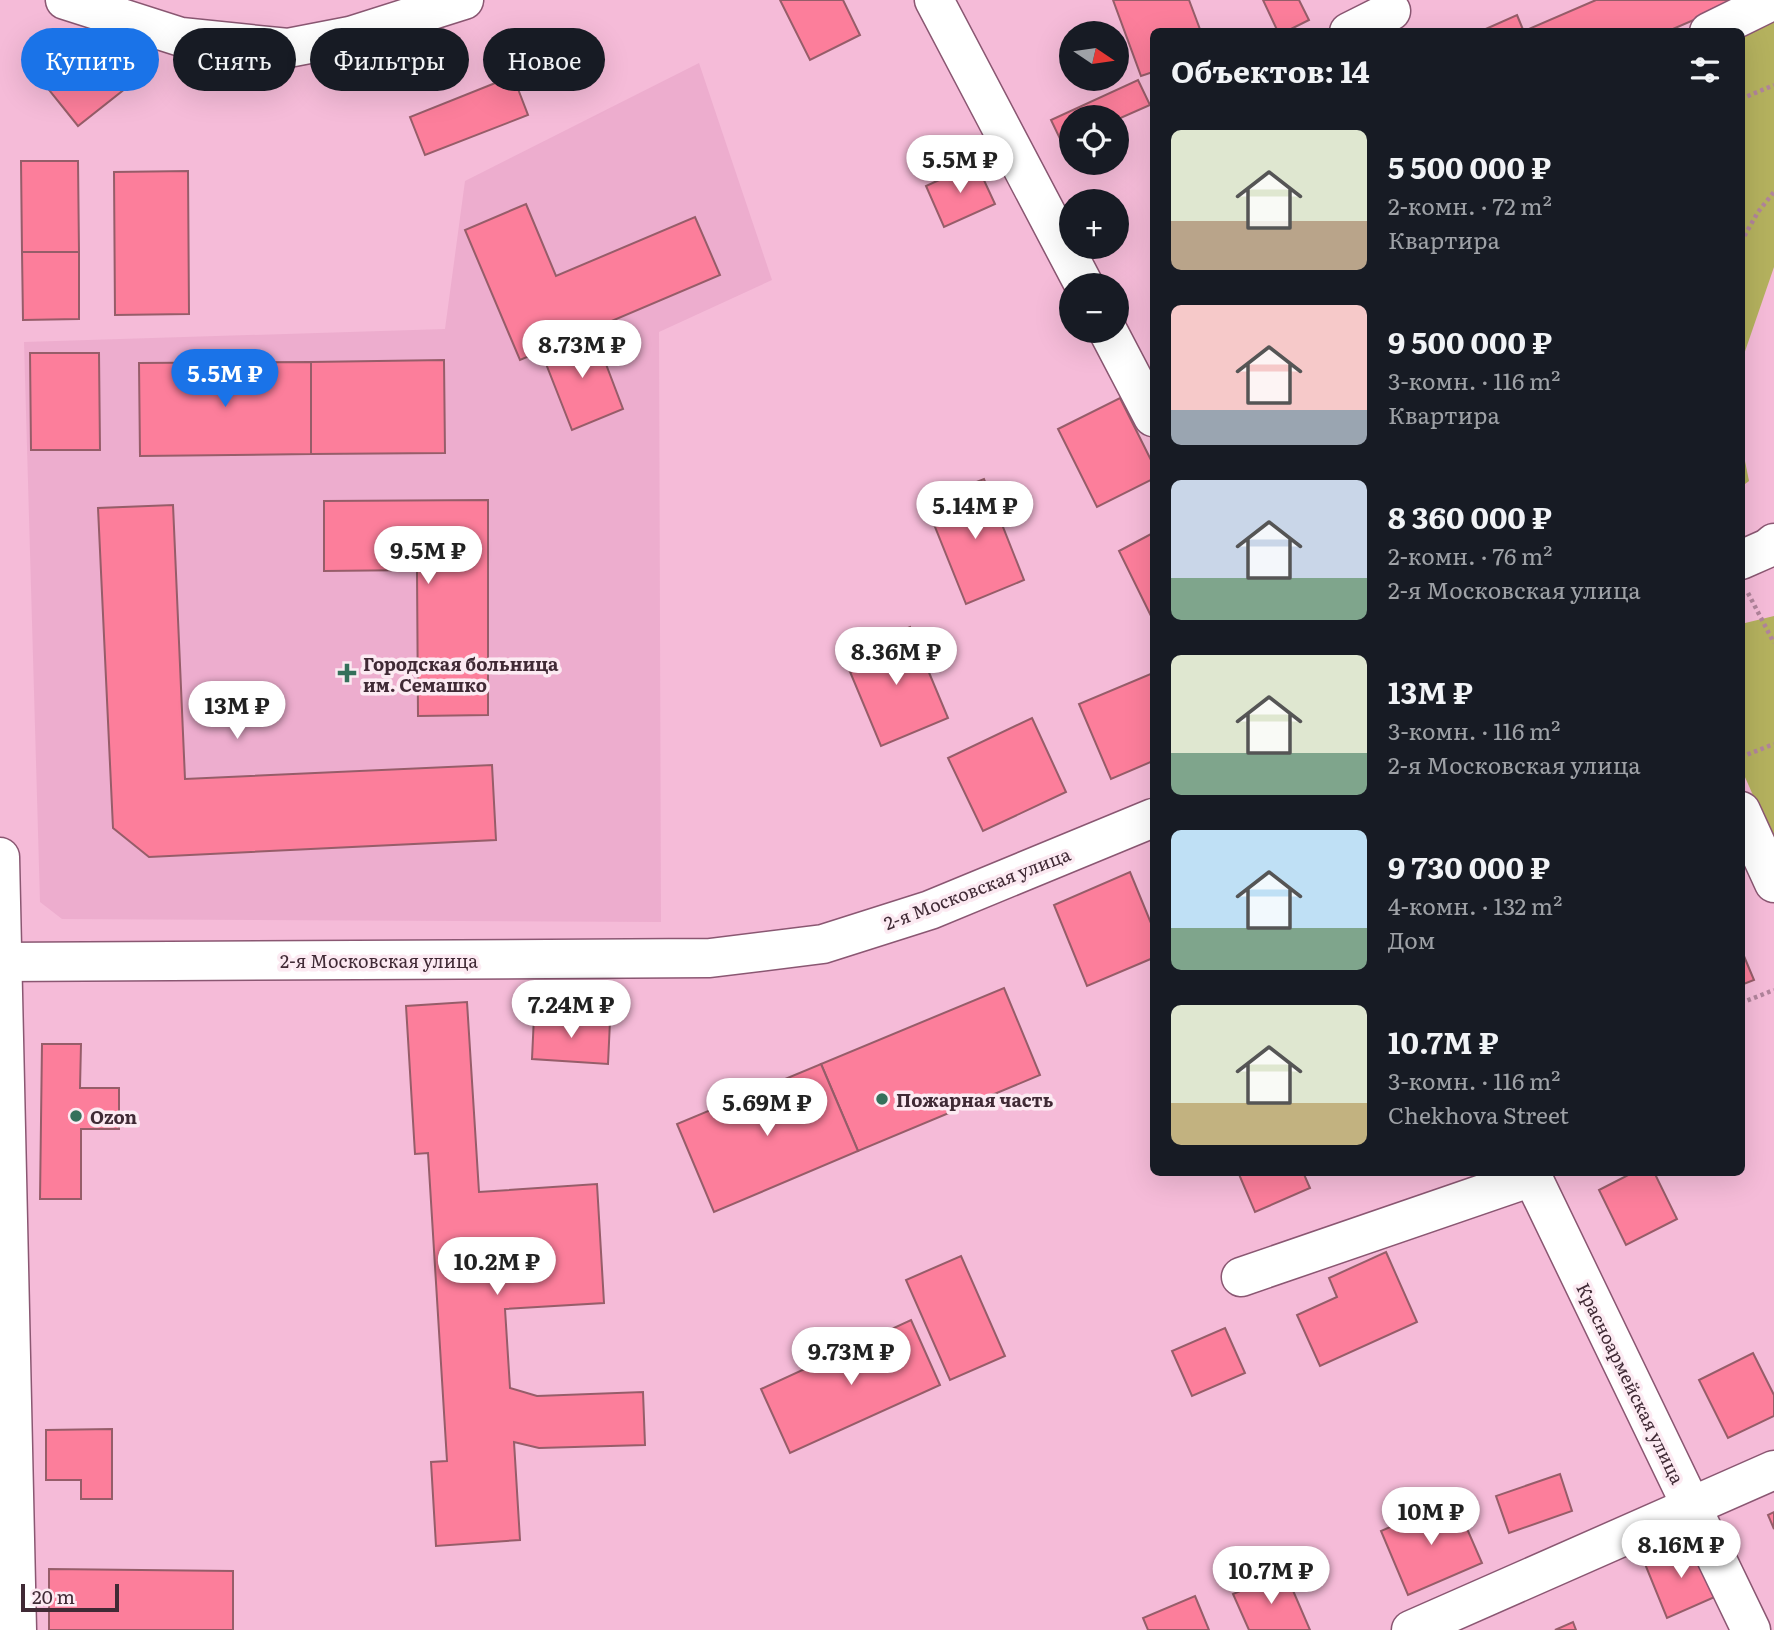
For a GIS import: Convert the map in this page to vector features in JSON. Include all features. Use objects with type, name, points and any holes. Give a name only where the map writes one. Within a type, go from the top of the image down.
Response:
[{"type":"street","points":[[65,0],[181,37],[288,48],[350,36],[464,0]]},
{"type":"street","points":[[934,0],[1078,273]]},
{"type":"street","points":[[1717,28],[1774,0]]},
{"type":"street","points":[[1357,28],[1391,11]]},
{"type":"street","points":[[1114,343],[1150,411]]},
{"type":"street","name":"2-я Московская улица","points":[[1,962],[710,958],[823,944],[930,910],[1150,819]]},
{"type":"street","points":[[1745,820],[1774,883]]},
{"type":"street","points":[[0,857],[17,1630]]},
{"type":"street","points":[[1241,1277],[1528,1176]]},
{"type":"street","name":"Красноармейская улица","points":[[1531,1176],[1751,1630]]},
{"type":"street","points":[[1411,1630],[1774,1470]]},
{"type":"path","points":[[1745,97],[1774,86]]},
{"type":"path","points":[[1745,235],[1774,192]]},
{"type":"path","points":[[1760,557],[1774,643]]},
{"type":"path","points":[[1745,755],[1774,744]]},
{"type":"path","points":[[1745,1001],[1774,990]]},
{"type":"shaded area","points":[[1774,20],[1774,267],[1745,351],[1745,32]]},
{"type":"shaded area","name":"Городская больница им. Семашко","points":[[699,63],[772,280],[659,332],[661,922],[62,919],[40,902],[24,342],[445,329],[465,181]]},
{"type":"shaded area","points":[[1745,461],[1749,481],[1745,484]]},
{"type":"shaded area","points":[[1774,616],[1774,843],[1745,777],[1745,623]]},
{"type":"building","points":[[780,0],[843,0],[860,35],[810,60]]},
{"type":"building","points":[[1113,0],[1189,0],[1200,28],[1150,28],[1150,73],[1141,76],[1129,43],[1129,21],[1121,21]]},
{"type":"building","points":[[1263,0],[1299,0],[1309,20],[1293,28],[1276,28]]},
{"type":"building","points":[[1596,0],[1740,0],[1675,28],[1531,28]]},
{"type":"building","points":[[1517,15],[1522,28],[1488,28]]},
{"type":"building","points":[[1138,80],[1150,105],[1129,114],[1129,105],[1084,105],[1114,91],[1129,91],[1129,84]]},
{"type":"building","points":[[483,88],[483,91],[519,91],[528,115],[425,155],[410,117]]},
{"type":"building","points":[[50,91],[122,91],[78,126]]},
{"type":"building","points":[[1059,116],[1059,137],[1051,120]]},
{"type":"building","points":[[21,161],[78,161],[79,252],[22,252]]},
{"type":"building","points":[[976,163],[995,204],[944,227],[926,186]]},
{"type":"building","points":[[188,171],[189,314],[115,315],[114,172]]},
{"type":"building","points":[[526,204],[556,276],[695,217],[720,275],[520,360],[465,230]]},
{"type":"building","points":[[22,252],[79,252],[79,319],[23,320]]},
{"type":"building","points":[[593,330],[623,409],[572,430],[541,351]]},
{"type":"building","points":[[30,353],[99,353],[100,450],[31,450]]},
{"type":"building","points":[[444,360],[445,453],[311,454],[311,362]]},
{"type":"building","points":[[311,362],[311,454],[140,456],[139,363]]},
{"type":"building","points":[[1120,398],[1150,458],[1150,480],[1097,507],[1058,429]]},
{"type":"building","points":[[984,479],[1024,580],[966,604],[925,502]]},
{"type":"building","points":[[488,500],[488,715],[418,716],[417,570],[324,571],[324,501]]},
{"type":"building","points":[[173,505],[185,779],[492,765],[496,840],[149,857],[113,828],[98,508]]},
{"type":"building","points":[[1150,535],[1150,614],[1119,551]]},
{"type":"building","points":[[910,627],[948,718],[881,746],[843,655]]},
{"type":"building","points":[[1150,674],[1150,762],[1111,779],[1079,704]]},
{"type":"building","points":[[1032,718],[1066,792],[983,831],[948,758]]},
{"type":"building","points":[[1130,872],[1150,921],[1150,959],[1087,986],[1054,905]]},
{"type":"building","points":[[1745,959],[1754,980],[1745,983]]},
{"type":"building","points":[[1004,988],[1040,1075],[858,1151],[821,1064]]},
{"type":"building","points":[[467,1002],[479,1192],[597,1184],[604,1303],[505,1309],[510,1388],[537,1396],[643,1392],[645,1445],[539,1448],[514,1442],[520,1540],[436,1546],[431,1462],[447,1461],[428,1153],[415,1154],[406,1006]]},
{"type":"building","points":[[534,1016],[610,1021],[608,1064],[532,1059]]},
{"type":"building","points":[[42,1044],[81,1044],[80,1088],[119,1088],[119,1129],[81,1129],[81,1199],[40,1199]]},
{"type":"building","points":[[821,1064],[858,1151],[714,1212],[677,1124]]},
{"type":"building","points":[[1240,1176],[1305,1176],[1310,1188],[1255,1212]]},
{"type":"building","points":[[1626,1176],[1656,1176],[1677,1219],[1626,1245],[1599,1190]]},
{"type":"building","points":[[1386,1252],[1417,1322],[1320,1366],[1297,1315],[1337,1297],[1329,1278]]},
{"type":"building","points":[[961,1256],[1005,1356],[950,1380],[906,1280]]},
{"type":"building","points":[[911,1320],[940,1385],[790,1453],[761,1389]]},
{"type":"building","points":[[1225,1328],[1245,1373],[1192,1396],[1172,1351]]},
{"type":"building","points":[[1753,1353],[1774,1395],[1774,1416],[1728,1438],[1699,1380]]},
{"type":"building","points":[[112,1429],[112,1499],[81,1499],[81,1480],[46,1480],[46,1430]]},
{"type":"building","points":[[1560,1474],[1572,1511],[1509,1533],[1496,1496]]},
{"type":"building","points":[[1454,1499],[1482,1563],[1408,1595],[1381,1531]]},
{"type":"building","points":[[1774,1512],[1774,1529],[1768,1515]]},
{"type":"building","points":[[1694,1542],[1717,1596],[1667,1618],[1645,1564]]},
{"type":"building","points":[[49,1569],[233,1571],[233,1630],[49,1630]]},
{"type":"building","points":[[1285,1572],[1310,1630],[1249,1630],[1233,1594]]},
{"type":"building","points":[[1195,1596],[1209,1630],[1148,1630],[1143,1618]]},
{"type":"building","points":[[1573,1622],[1576,1630],[1555,1630]]},
{"type":"place","name":"Городская больница им. Семашко","points":[[347,673]]},
{"type":"place","name":"Пожарная часть","points":[[882,1099]]},
{"type":"place","name":"Ozon","points":[[76,1116]]}]
